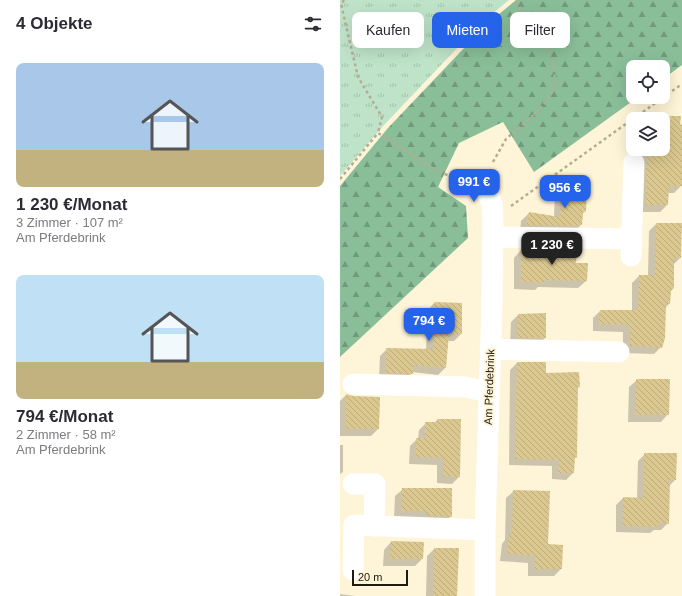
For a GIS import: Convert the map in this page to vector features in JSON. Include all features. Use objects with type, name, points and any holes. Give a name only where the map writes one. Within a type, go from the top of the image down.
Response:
[{"type":"street","points":[[493,229],[632,247],[634,164]]},
{"type":"street","name":"Am Pferdebrink","points":[[482,179],[492,204],[493,229],[485,530],[485,596]]},
{"type":"street","points":[[490,349],[619,352]]},
{"type":"street","points":[[353,384],[465,387],[489,392]]},
{"type":"street","points":[[353,484],[375,484],[374,526]]},
{"type":"street","points":[[353,570],[354,525],[485,530]]},
{"type":"path","points":[[340,179],[378,133],[382,117],[358,77],[341,4],[344,0]]},
{"type":"path","points":[[378,133],[434,169],[460,181],[482,179],[506,139],[538,111],[554,90],[555,66],[546,48],[526,22],[518,0]]},
{"type":"path","points":[[493,229],[513,204],[682,84]]},
{"type":"green space","points":[[340,0],[509,0],[494,12],[432,12],[432,48],[457,48],[384,125],[340,176]]},
{"type":"green space","points":[[516,0],[682,0],[682,65],[670,74],[670,60],[626,60],[626,104],[628,104],[534,172],[503,122],[459,143],[438,187],[466,206],[468,238],[340,357],[340,186],[388,128],[464,48],[502,48],[502,12]]},
{"type":"building","points":[[670,116],[681,116],[682,186],[669,186],[668,205],[646,205],[647,156],[670,156]]},
{"type":"building","points":[[562,184],[584,184],[584,191],[587,191],[586,211],[583,213],[582,225],[526,225],[529,212],[560,217]]},
{"type":"building","points":[[656,223],[682,223],[681,258],[674,258],[674,288],[671,291],[670,304],[666,304],[665,338],[662,348],[630,346],[630,325],[599,324],[600,310],[638,310],[639,275],[655,275]]},
{"type":"building","points":[[521,249],[577,250],[576,263],[588,263],[587,281],[544,280],[544,283],[521,282]]},
{"type":"building","points":[[434,302],[462,303],[462,334],[449,334],[446,368],[413,365],[413,374],[386,373],[386,348],[433,349]]},
{"type":"building","points":[[546,313],[546,338],[517,338],[518,314]]},
{"type":"building","points":[[517,362],[546,362],[546,373],[579,372],[580,387],[578,387],[577,458],[575,457],[574,473],[558,473],[559,460],[515,459]]},
{"type":"building","points":[[636,379],[670,379],[669,415],[635,415]]},
{"type":"building","points":[[346,394],[353,396],[380,397],[379,429],[346,429]]},
{"type":"building","points":[[437,419],[461,419],[460,477],[443,476],[444,458],[416,457],[416,438],[425,438],[425,422],[437,422]]},
{"type":"building","points":[[644,453],[677,453],[676,480],[670,480],[669,524],[659,523],[658,527],[623,526],[623,497],[644,498]]},
{"type":"building","points":[[402,488],[452,488],[452,517],[429,516],[425,511],[401,511]]},
{"type":"building","points":[[513,490],[550,491],[548,544],[563,545],[562,569],[535,569],[535,556],[507,554],[509,535],[512,535]]},
{"type":"building","points":[[391,541],[424,542],[423,559],[390,559]]},
{"type":"building","points":[[434,548],[459,548],[457,596],[433,596]]}]
